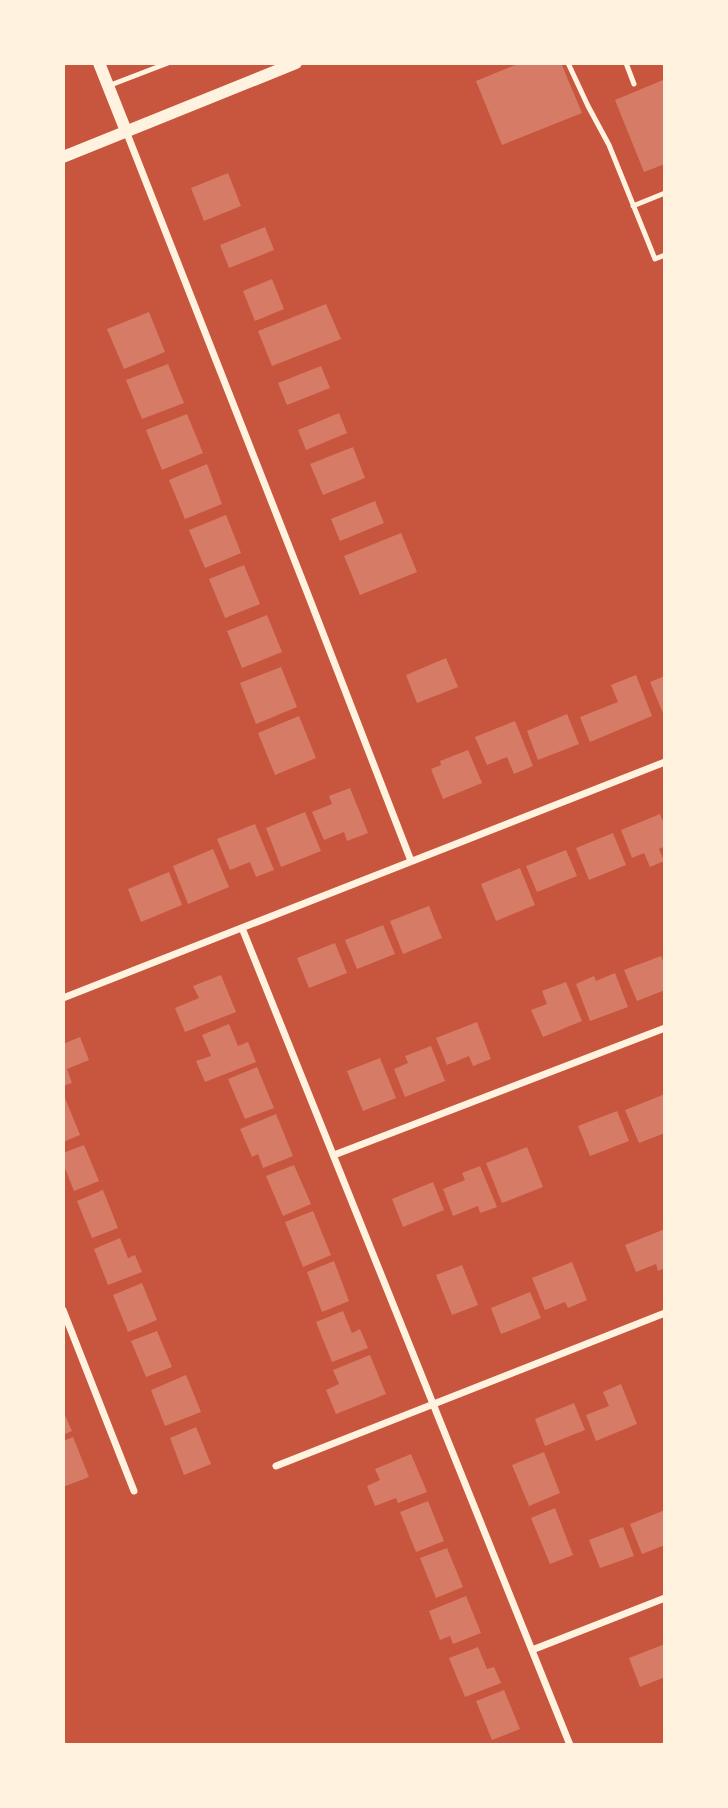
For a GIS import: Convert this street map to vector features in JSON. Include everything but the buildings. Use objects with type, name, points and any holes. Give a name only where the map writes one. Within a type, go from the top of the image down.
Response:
[{"type":"street","points":[[99,63],[411,861]]},
{"type":"street","points":[[63,157],[296,63]]},
{"type":"street","points":[[63,998],[665,762]]},
{"type":"street","points":[[242,928],[570,1745]]},
{"type":"street","points":[[334,1155],[665,1028]]},
{"type":"street","points":[[63,1310],[135,1491]]},
{"type":"street","points":[[276,1466],[665,1313]]},
{"type":"street","points":[[532,1650],[665,1598]]},
{"type":"lane","points":[[108,86],[168,63]]},
{"type":"lane","points":[[568,63],[609,145],[655,259],[665,255]]},
{"type":"lane","points":[[626,63],[634,84]]},
{"type":"lane","points":[[634,205],[665,193]]}]
